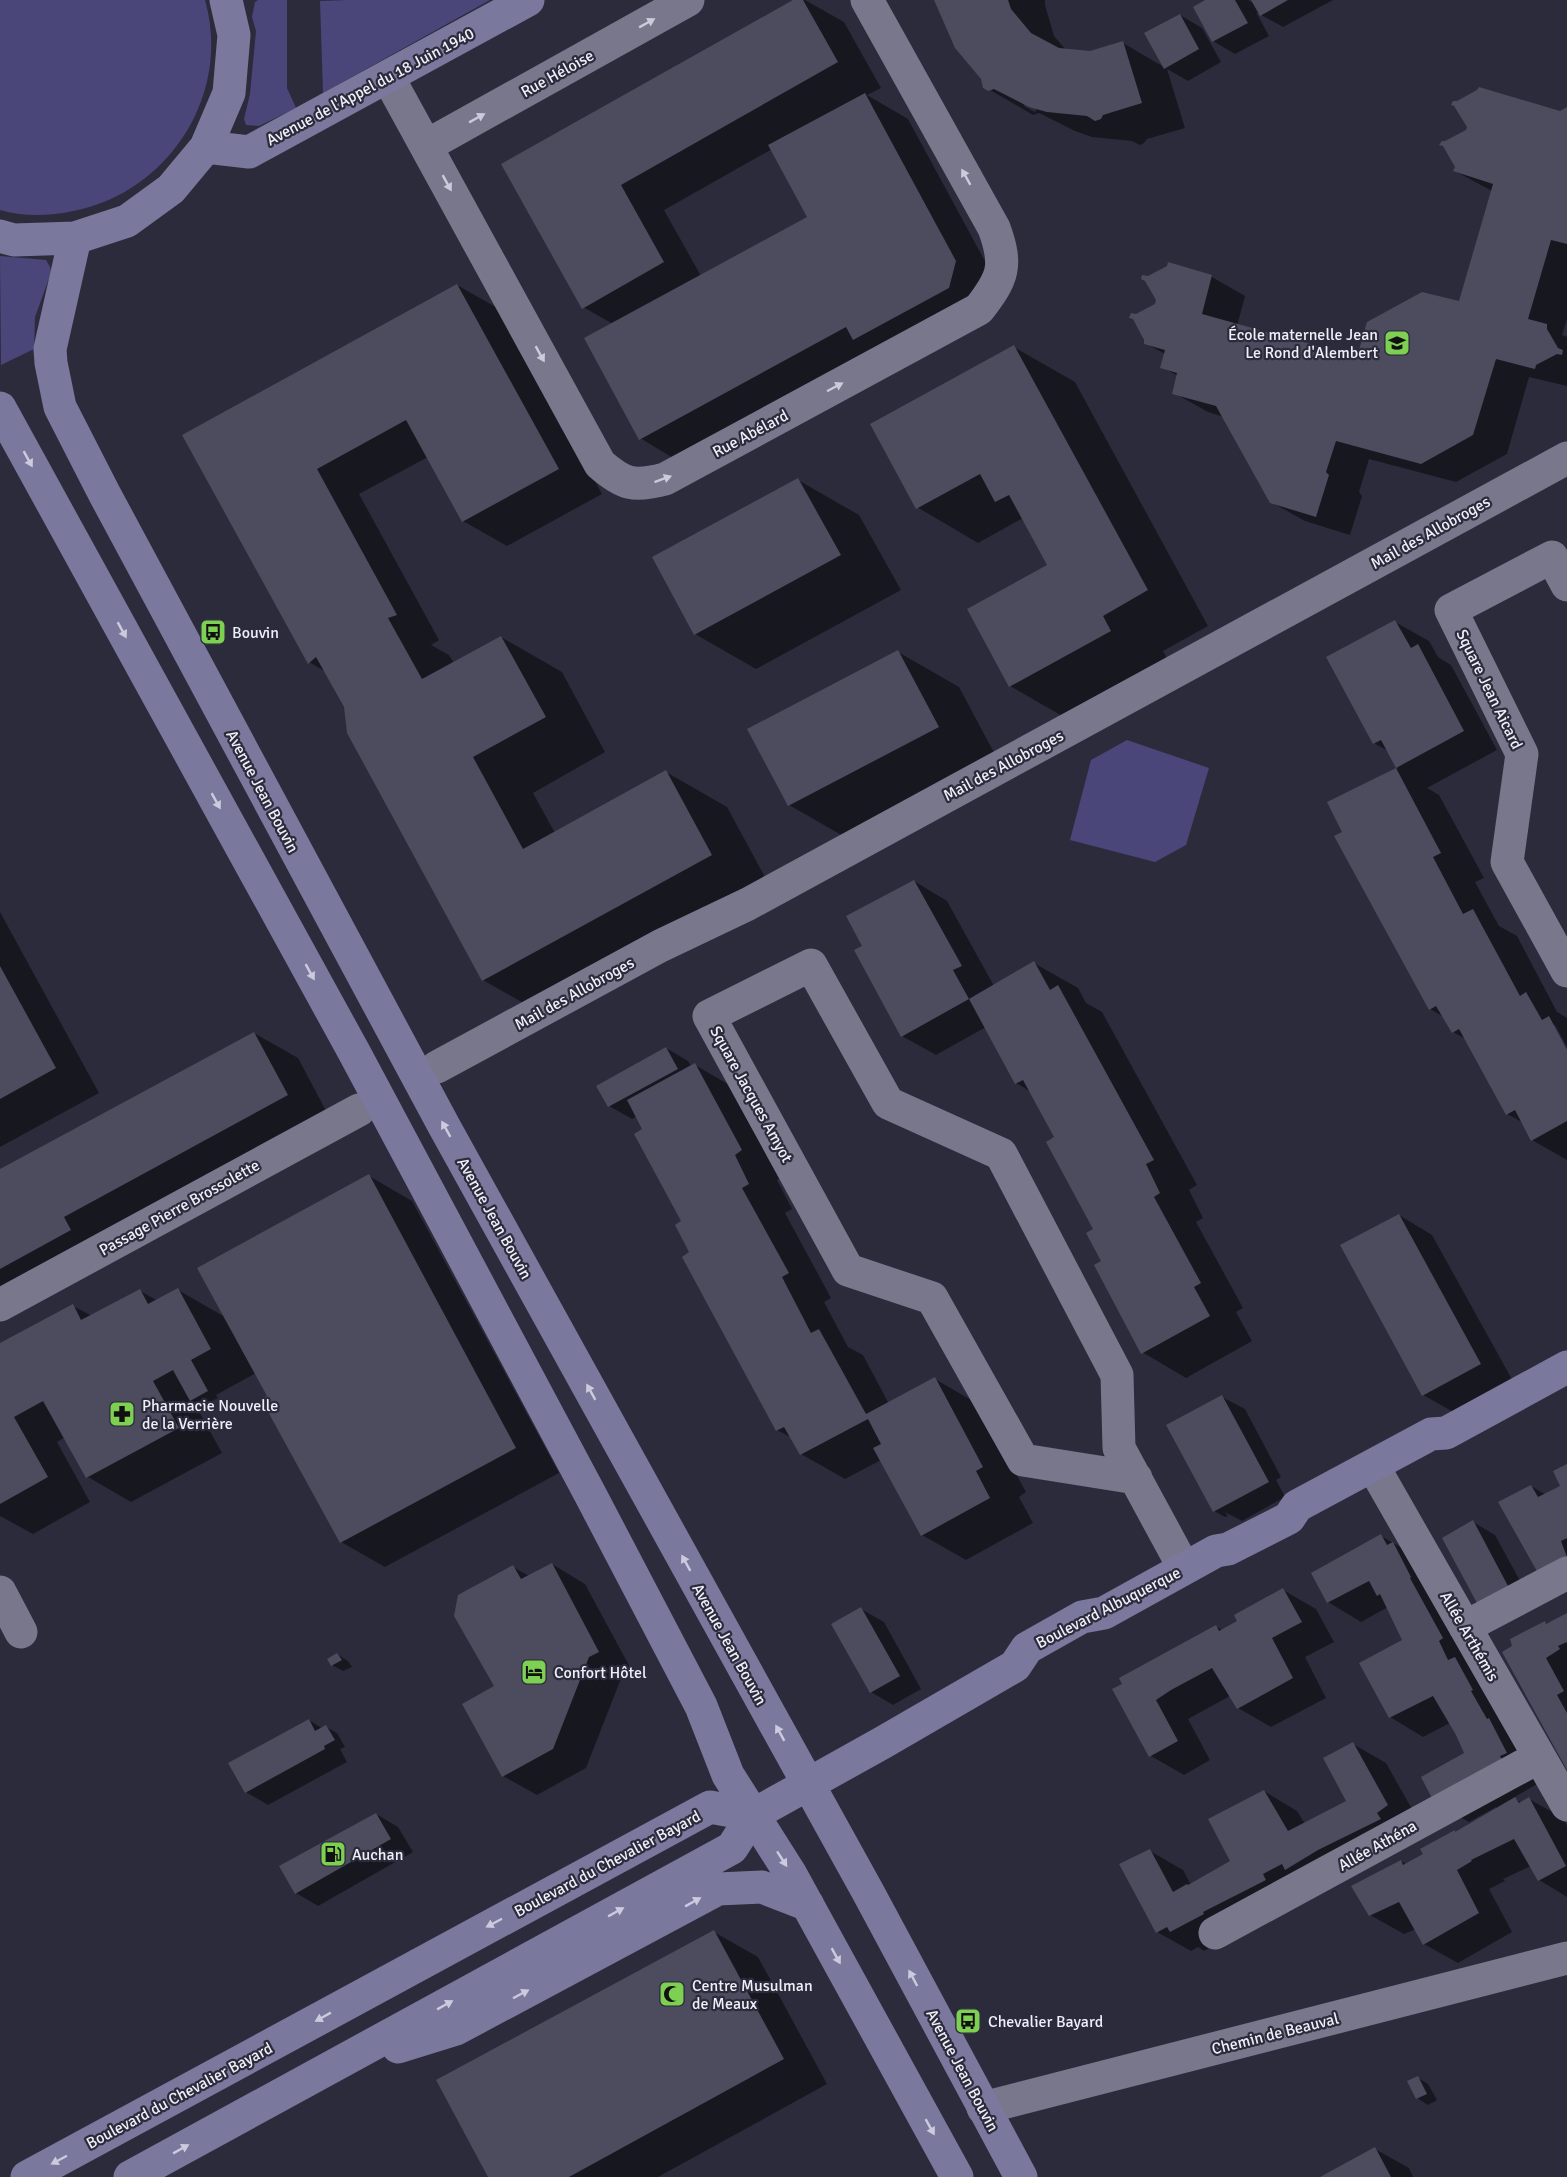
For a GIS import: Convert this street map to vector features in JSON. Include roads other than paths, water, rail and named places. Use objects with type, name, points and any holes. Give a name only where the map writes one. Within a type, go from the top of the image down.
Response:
[{"type":"street","points":[[0,236],[14,240],[75,238],[127,221],[171,189],[206,147],[229,93],[234,35],[226,0]]},
{"type":"street","name":"Avenue de l'Appel du 18 Juin 1940","points":[[206,147],[249,152],[528,0]]},
{"type":"street","name":"Rue Héloise","points":[[426,146],[688,0]]},
{"type":"street","name":"Rue Abélard","points":[[388,76],[600,464],[616,478],[633,483],[649,483],[665,479],[979,309],[994,289],[1003,265],[1001,247],[994,228],[867,0]]},
{"type":"street","name":"Avenue Jean Bouvin","points":[[75,238],[50,349],[60,407],[374,998],[808,1784],[1021,2177]]},
{"type":"street","points":[[0,408],[359,1061],[701,1706],[728,1775],[790,1873],[957,2177]]},
{"type":"street","name":"Mail des Allobroges","points":[[437,1067],[660,946],[748,904],[1567,458]]},
{"type":"street","name":"Square Jean Aicard","points":[[1567,585],[1551,557],[1451,610],[1522,754],[1507,862],[1567,971]]},
{"type":"street","name":"Square Jacques Amyot","points":[[1136,1478],[1023,1460],[932,1298],[848,1270],[709,1016],[812,965],[888,1103],[1001,1154],[1117,1375],[1119,1448],[1136,1478],[1184,1568]]},
{"type":"street","name":"Passage Pierre Brossolette","points":[[0,1305],[359,1110]]},
{"type":"street","name":"Boulevard Albuquerque","points":[[753,1815],[1015,1666],[1027,1648],[1082,1617],[1104,1612],[1215,1551],[1228,1550],[1289,1518],[1297,1506],[1431,1434],[1446,1433],[1567,1367]]},
{"type":"street","name":"Allée Arthémis","points":[[1373,1466],[1567,1805]]},
{"type":"street","points":[[1465,1628],[1567,1573]]},
{"type":"street","points":[[0,1592],[21,1632]]},
{"type":"street","name":"Allée Athéna","points":[[1215,1933],[1539,1757]]},
{"type":"street","name":"Boulevard du Chevalier Bayard","points":[[27,2177],[710,1807],[753,1815]]},
{"type":"street","points":[[130,2177],[732,1848],[753,1815]]},
{"type":"street","points":[[330,2068],[456,2029],[718,1889],[762,1887],[808,1905]]},
{"type":"street","name":"Chemin de Beauval","points":[[983,2108],[1567,1958]]},
{"type":"place","name":"École maternelle Jean Le Rond d'Alembert","points":[[1397,343]]},
{"type":"place","name":"Bouvin","points":[[213,632]]},
{"type":"place","name":"Pharmacie Nouvelle de la Verrière","points":[[122,1414]]},
{"type":"place","name":"Confort Hôtel","points":[[534,1672]]},
{"type":"place","name":"Auchan","points":[[333,1854]]},
{"type":"place","name":"Centre Musulman de Meaux","points":[[672,1994]]},
{"type":"place","name":"Chevalier Bayard","points":[[968,2021]]}]
